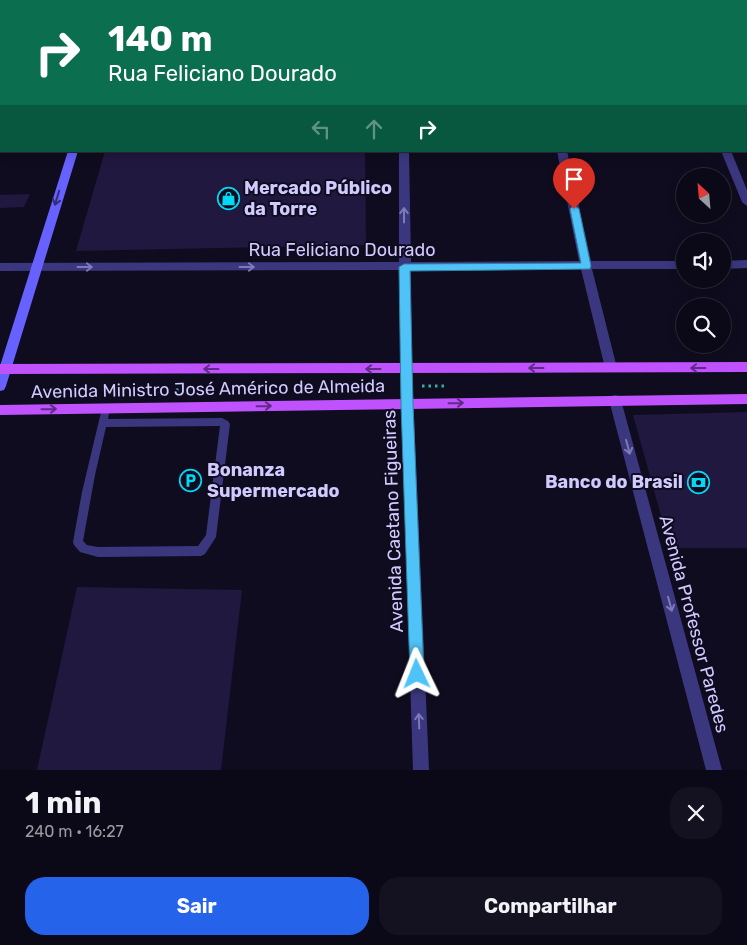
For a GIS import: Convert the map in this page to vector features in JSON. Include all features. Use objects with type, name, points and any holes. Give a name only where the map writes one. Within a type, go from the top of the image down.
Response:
[{"type":"main road","points":[[0,386],[3,369],[73,152]]},
{"type":"main road","name":"Avenida Ministro José Américo de Almeida","points":[[3,369],[747,367]]},
{"type":"main road","name":"Avenida Ministro José Américo de Almeida","points":[[0,410],[747,399]]},
{"type":"street","name":"Avenida Caetano Figueiras","points":[[404,152],[406,369],[421,770]]},
{"type":"street","points":[[562,152],[610,368]]},
{"type":"street","points":[[726,152],[747,202]]},
{"type":"street","points":[[731,265],[747,264]]},
{"type":"street","name":"Rua Feliciano Dourado","points":[[0,267],[676,265]]},
{"type":"street","name":"Avenida Professor Paredes","points":[[615,400],[714,770]]},
{"type":"lane","points":[[102,423],[213,422],[225,424],[211,537],[202,551],[98,552],[84,549],[78,542],[86,489],[102,423],[106,408]]},
{"type":"building","name":"Mercado Público da Torre","points":[[105,152],[365,152],[366,245],[76,251]]},
{"type":"building","points":[[30,194],[24,207],[0,208],[0,195]]},
{"type":"building","name":"Banco do Brasil","points":[[747,412],[747,548],[670,548],[633,415]]},
{"type":"building","points":[[77,587],[242,590],[221,770],[37,770]]},
{"type":"place","name":"Mercado Público da Torre","points":[[228,198]]},
{"type":"place","name":"Bonanza Supermercado","points":[[191,480]]},
{"type":"place","name":"Banco do Brasil","points":[[699,482]]},
{"type":"route","points":[[417,674],[404,267],[586,266],[574,209]]}]
